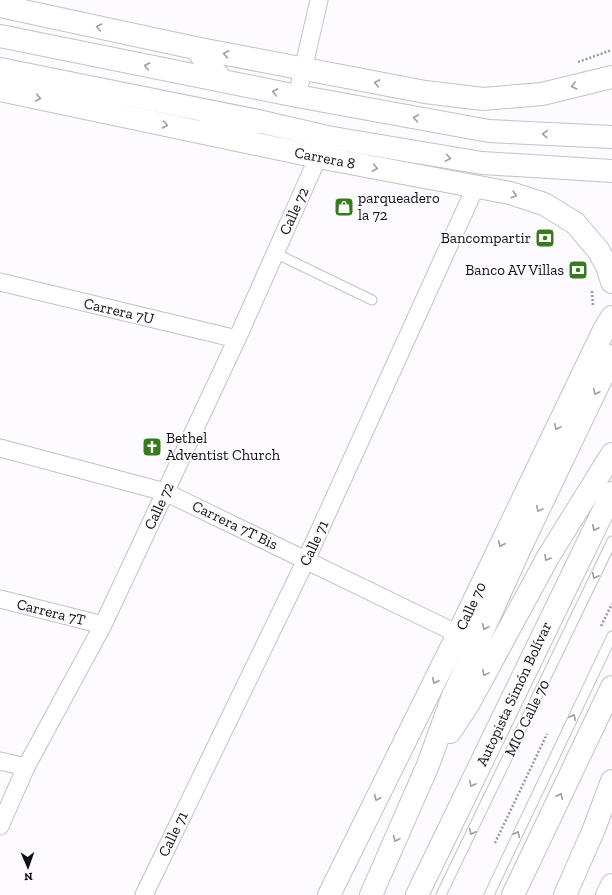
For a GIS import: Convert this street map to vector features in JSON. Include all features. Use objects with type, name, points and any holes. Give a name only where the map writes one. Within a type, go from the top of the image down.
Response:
[{"type":"main road","points":[[0,6],[195,48],[304,69],[424,92],[483,99],[542,94],[612,76]]},
{"type":"main road","points":[[0,36],[297,96],[489,131],[612,137]]},
{"type":"main road","points":[[195,48],[223,81]]},
{"type":"main road","name":"Carrera 8","points":[[0,69],[206,110],[327,137],[482,163],[612,171]]},
{"type":"main road","name":"Carrera 8","points":[[0,90],[318,157],[510,193],[544,204],[575,223],[598,250],[607,266],[612,282]]},
{"type":"main road","points":[[206,110],[229,138],[258,121]]},
{"type":"main road","points":[[568,136],[612,130]]},
{"type":"main road","points":[[570,169],[612,178]]},
{"type":"main road","name":"Calle 70","points":[[329,895],[458,634],[604,330],[612,317]]},
{"type":"main road","points":[[371,895],[428,765],[456,689],[521,546],[612,356]]},
{"type":"main road","points":[[428,765],[469,703],[548,557],[612,454]]},
{"type":"main road","name":"Autopista Simón Bolívar","points":[[417,895],[612,493]]},
{"type":"main road","points":[[513,895],[612,687]]},
{"type":"main road","points":[[565,895],[594,829],[612,781]]},
{"type":"main road","points":[[594,829],[612,798]]},
{"type":"main road","points":[[607,895],[612,885]]},
{"type":"street","points":[[297,96],[319,0]]},
{"type":"street","name":"Calle 72","points":[[0,826],[26,768],[103,625],[237,339],[327,137]]},
{"type":"street","name":"Calle 71","points":[[144,895],[306,560],[476,186]]},
{"type":"street","name":"Carrera 7U","points":[[0,282],[237,339]]},
{"type":"street","name":"Carrera 7T Bis","points":[[0,448],[165,492],[458,634]]},
{"type":"street","name":"Carrera 7T","points":[[0,600],[103,625]]},
{"type":"street","points":[[0,761],[26,768]]},
{"type":"lane","points":[[275,253],[372,300]]},
{"type":"lane","name":"MIO Calle 70","points":[[441,895],[612,541]]},
{"type":"lane","points":[[489,895],[612,636]]},
{"type":"path","points":[[570,64],[612,50]]},
{"type":"place","name":"parqueadero la 72","points":[[344,207]]},
{"type":"place","name":"Bancompartir","points":[[545,238]]},
{"type":"place","name":"Banco AV Villas","points":[[578,270]]},
{"type":"place","name":"Bethel Adventist Church","points":[[152,447]]}]
